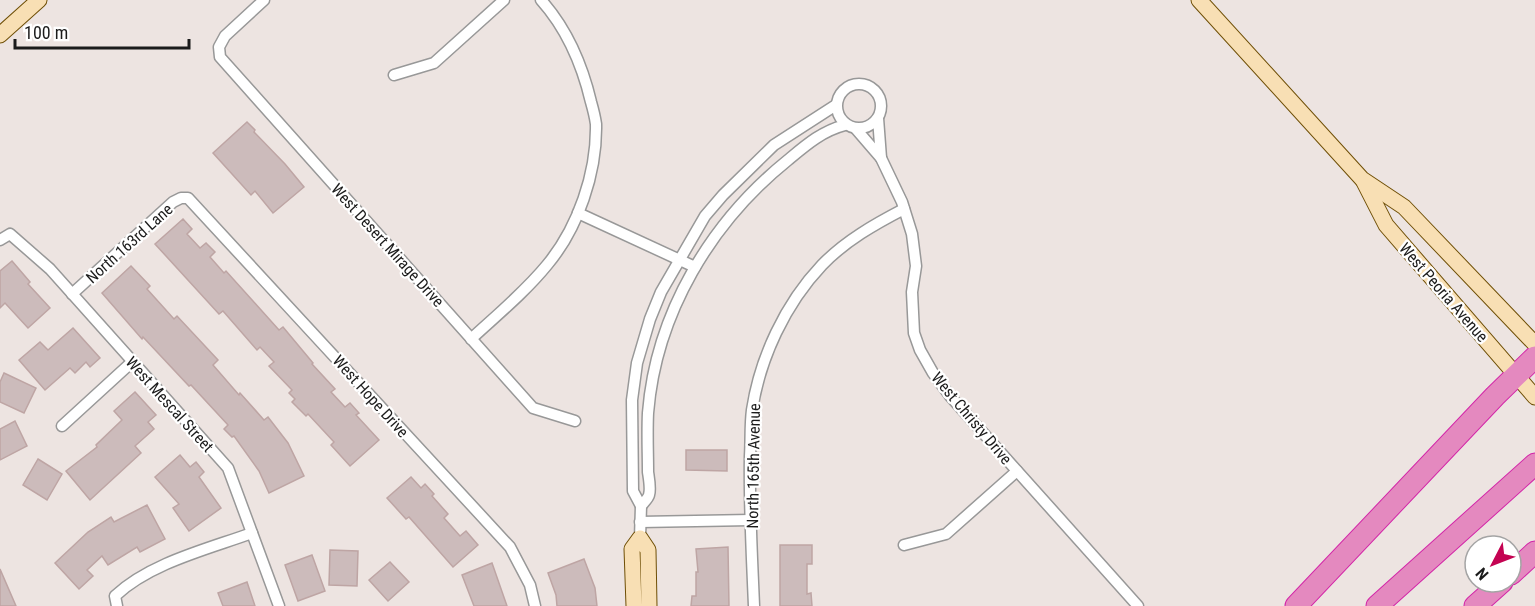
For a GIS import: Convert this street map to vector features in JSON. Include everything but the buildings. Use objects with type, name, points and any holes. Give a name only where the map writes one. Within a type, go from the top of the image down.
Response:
[{"type":"highway","points":[[1296,606],[1515,375],[1535,357]]},
{"type":"highway","points":[[1377,606],[1535,464]]},
{"type":"highway","points":[[1523,563],[1535,552]]},
{"type":"highway","points":[[1475,606],[1488,594]]},
{"type":"main road","points":[[0,35],[39,0]]},
{"type":"main road","name":"West Peoria Avenue","points":[[1199,0],[1362,179],[1404,207],[1535,344]]},
{"type":"main road","name":"West Peoria Avenue","points":[[1362,179],[1386,225],[1535,397]]},
{"type":"main road","points":[[634,606],[632,549],[640,538],[648,550],[649,606]]},
{"type":"street","name":"West Desert Mirage Drive","points":[[264,0],[225,36],[219,47],[220,57],[532,408],[575,422]]},
{"type":"street","points":[[394,75],[434,63],[504,0]]},
{"type":"street","points":[[471,339],[526,288],[548,264],[566,239],[583,201],[592,166],[596,123],[587,84],[572,45],[541,0]]},
{"type":"street","points":[[641,506],[649,495],[648,413],[653,378],[673,309],[695,267],[724,222],[766,177],[816,137],[829,129],[850,127],[867,128],[878,118],[881,111],[879,96],[867,85],[853,84],[841,92],[836,105],[837,113],[850,127],[881,158]]},
{"type":"street","points":[[640,538],[641,506],[633,491],[632,400],[637,363],[661,292],[705,216],[751,166],[774,145],[836,105]]},
{"type":"street","points":[[878,118],[881,158]]},
{"type":"street","name":"West Christy Drive","points":[[881,158],[904,209],[912,234],[916,266],[912,292],[914,333],[920,350],[933,373],[950,396],[1138,606]]},
{"type":"street","name":"North 163rd Lane","points":[[72,294],[173,202],[181,198],[188,198]]},
{"type":"street","name":"West Hope Drive","points":[[188,198],[510,547],[530,585],[535,606]]},
{"type":"street","name":"North 165th Avenue","points":[[754,606],[751,520],[752,413],[760,368],[777,332],[801,291],[822,265],[874,224],[904,209]]},
{"type":"street","points":[[578,213],[695,267]]},
{"type":"street","name":"West Mescal Street","points":[[5,237],[50,269],[228,468],[279,606]]},
{"type":"street","points":[[62,426],[132,362]]},
{"type":"street","points":[[904,545],[946,534],[1017,471]]},
{"type":"street","points":[[640,522],[751,520]]},
{"type":"street","points":[[116,601],[126,585],[143,576],[185,557],[252,533]]}]
